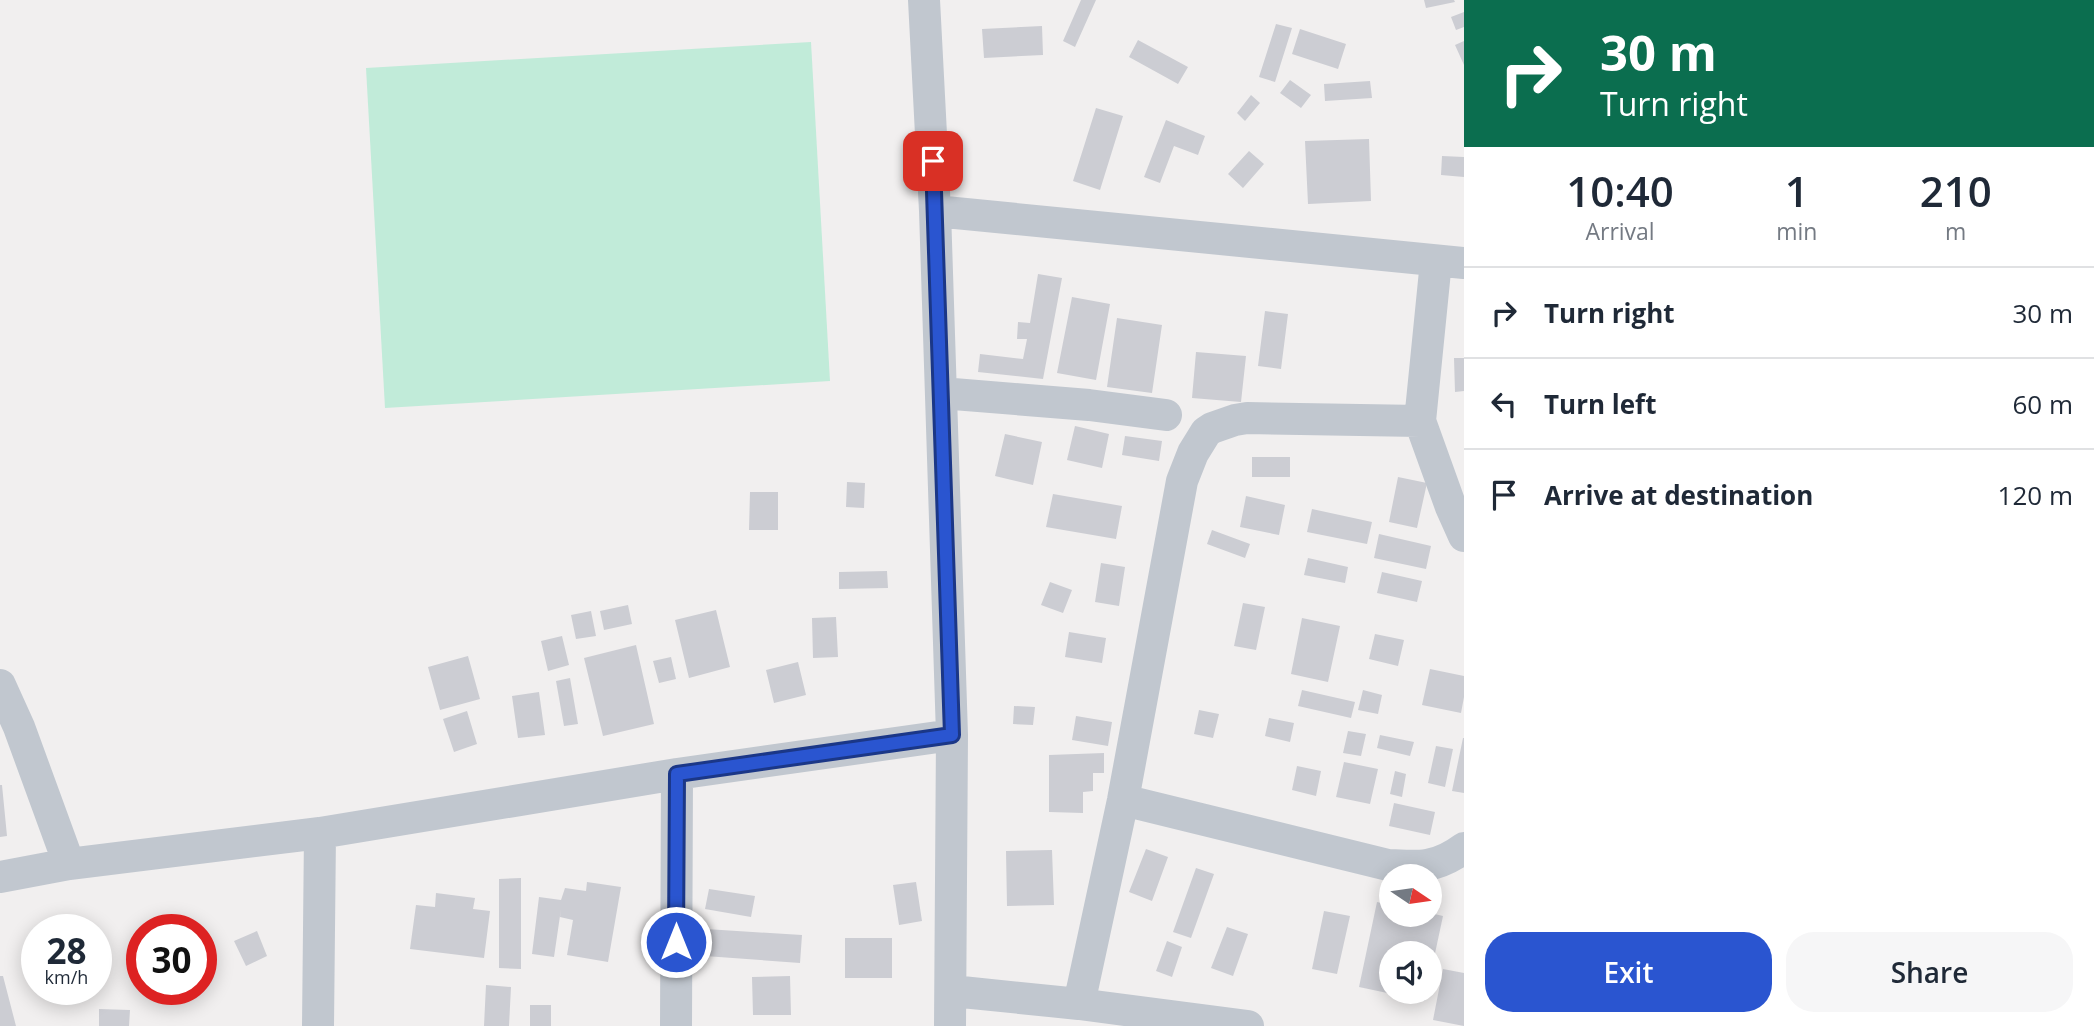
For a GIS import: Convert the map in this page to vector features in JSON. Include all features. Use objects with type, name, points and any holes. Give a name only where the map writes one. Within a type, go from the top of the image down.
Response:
[{"type":"street","points":[[924,0],[935,211],[952,735],[950,1026]]},
{"type":"street","points":[[935,211],[1450,262],[1420,421],[1464,536]]},
{"type":"street","points":[[941,393],[1089,405],[1166,415]]},
{"type":"street","points":[[1079,1004],[1123,800],[1182,481],[1193,453],[1206,432],[1224,423],[1247,418],[1420,421]]},
{"type":"street","points":[[0,685],[19,727],[69,864]]},
{"type":"street","points":[[0,877],[69,864],[320,833],[677,774],[952,735]]},
{"type":"street","points":[[676,1026],[677,774]]},
{"type":"street","points":[[1123,800],[1388,865],[1414,867],[1440,863],[1464,848]]},
{"type":"street","points":[[318,1026],[320,833]]},
{"type":"street","points":[[952,991],[1248,1026]]},
{"type":"green space","points":[[811,42],[830,381],[385,408],[366,68]]},
{"type":"building","points":[[1081,0],[1096,0],[1075,47],[1063,41]]},
{"type":"building","points":[[1424,0],[1454,0],[1455,2],[1426,8]]},
{"type":"building","points":[[1464,12],[1464,27],[1456,30],[1451,17]]},
{"type":"building","points":[[1276,24],[1292,28],[1275,82],[1259,77]]},
{"type":"building","points":[[1042,26],[1043,55],[984,58],[982,29]]},
{"type":"building","points":[[1300,29],[1346,44],[1338,69],[1292,54]]},
{"type":"building","points":[[1138,40],[1188,67],[1178,84],[1129,57]]},
{"type":"building","points":[[1464,41],[1464,65],[1455,45]]},
{"type":"building","points":[[1290,80],[1311,95],[1301,108],[1280,93]]},
{"type":"building","points":[[1370,81],[1372,98],[1325,101],[1324,84]]},
{"type":"building","points":[[1251,95],[1260,103],[1245,121],[1237,113]]},
{"type":"building","points":[[1096,108],[1123,116],[1100,190],[1073,181]]},
{"type":"building","points":[[1166,120],[1205,136],[1198,155],[1174,146],[1160,183],[1144,177]]},
{"type":"building","points":[[1369,139],[1371,201],[1308,204],[1305,141]]},
{"type":"building","points":[[1249,151],[1264,164],[1243,188],[1228,174]]},
{"type":"building","points":[[1442,156],[1464,157],[1464,177],[1441,175]]},
{"type":"building","points":[[1038,274],[1062,278],[1043,379],[978,372],[980,354],[1023,359],[1027,339],[1017,339],[1018,322],[1030,323]]},
{"type":"building","points":[[1072,297],[1110,304],[1096,380],[1057,373]]},
{"type":"building","points":[[1265,311],[1288,314],[1281,369],[1258,366]]},
{"type":"building","points":[[1117,318],[1162,325],[1152,393],[1107,387]]},
{"type":"building","points":[[1196,352],[1246,356],[1241,402],[1192,398]]},
{"type":"building","points":[[1454,358],[1464,358],[1464,391],[1455,392]]},
{"type":"building","points":[[1075,426],[1109,434],[1102,468],[1067,460]]},
{"type":"building","points":[[1005,434],[1042,442],[1033,485],[995,476]]},
{"type":"building","points":[[1125,436],[1162,441],[1159,461],[1122,455]]},
{"type":"building","points":[[1252,457],[1290,457],[1290,477],[1252,477]]},
{"type":"building","points":[[1398,477],[1427,483],[1417,528],[1389,522]]},
{"type":"building","points":[[847,482],[865,483],[864,508],[846,507]]},
{"type":"building","points":[[750,492],[778,492],[778,530],[749,530]]},
{"type":"building","points":[[1053,494],[1122,506],[1116,539],[1046,527]]},
{"type":"building","points":[[1246,496],[1285,505],[1279,535],[1240,527]]},
{"type":"building","points":[[1312,509],[1372,522],[1367,544],[1307,532]]},
{"type":"building","points":[[1212,530],[1250,544],[1245,558],[1207,544]]},
{"type":"building","points":[[1379,534],[1431,546],[1426,569],[1374,558]]},
{"type":"building","points":[[1308,558],[1348,567],[1345,583],[1304,575]]},
{"type":"building","points":[[1101,563],[1125,567],[1119,606],[1095,602]]},
{"type":"building","points":[[887,571],[888,588],[839,589],[839,572]]},
{"type":"building","points":[[1382,572],[1422,581],[1417,602],[1377,593]]},
{"type":"building","points":[[1050,582],[1072,590],[1063,613],[1041,605]]},
{"type":"building","points":[[1243,603],[1265,607],[1256,650],[1234,646]]},
{"type":"building","points":[[628,605],[632,624],[604,630],[600,611]]},
{"type":"building","points":[[716,610],[730,667],[689,678],[675,620]]},
{"type":"building","points":[[591,611],[596,636],[576,639],[571,615]]},
{"type":"building","points":[[836,617],[838,657],[813,658],[812,618]]},
{"type":"building","points":[[1302,618],[1340,626],[1328,682],[1291,674]]},
{"type":"building","points":[[1069,632],[1106,638],[1102,663],[1065,657]]},
{"type":"building","points":[[1375,634],[1404,640],[1398,666],[1369,659]]},
{"type":"building","points":[[562,636],[569,665],[548,671],[541,641]]},
{"type":"building","points":[[636,645],[654,724],[603,736],[584,658]]},
{"type":"building","points":[[468,656],[480,699],[440,710],[428,667]]},
{"type":"building","points":[[671,657],[676,679],[659,683],[653,661]]},
{"type":"building","points":[[798,662],[806,695],[774,703],[766,670]]},
{"type":"building","points":[[1430,669],[1464,676],[1461,713],[1422,705]]},
{"type":"building","points":[[570,678],[578,724],[564,726],[556,681]]},
{"type":"building","points":[[1302,690],[1355,702],[1351,718],[1298,706]]},
{"type":"building","points":[[1363,690],[1382,695],[1378,714],[1358,710]]},
{"type":"building","points":[[539,692],[545,735],[518,738],[512,696]]},
{"type":"building","points":[[1014,706],[1035,707],[1033,725],[1013,724]]},
{"type":"building","points":[[1199,710],[1219,714],[1213,738],[1194,734]]},
{"type":"building","points":[[467,711],[477,744],[454,752],[443,719]]},
{"type":"building","points":[[1076,716],[1112,722],[1108,746],[1072,740]]},
{"type":"building","points":[[1269,718],[1294,723],[1290,742],[1265,736]]},
{"type":"building","points":[[1348,731],[1366,734],[1361,756],[1343,753]]},
{"type":"building","points":[[1380,735],[1414,742],[1410,756],[1377,748]]},
{"type":"building","points":[[1464,738],[1464,793],[1452,791]]},
{"type":"building","points":[[1436,746],[1453,749],[1445,787],[1428,783]]},
{"type":"building","points":[[1104,753],[1104,773],[1093,773],[1093,791],[1083,792],[1083,813],[1049,812],[1049,755]]},
{"type":"building","points":[[1344,762],[1378,769],[1370,804],[1336,797]]},
{"type":"building","points":[[1297,766],[1321,771],[1316,796],[1292,790]]},
{"type":"building","points":[[1395,771],[1406,774],[1402,797],[1390,794]]},
{"type":"building","points":[[0,785],[7,836],[0,837]]},
{"type":"building","points":[[1394,803],[1435,812],[1430,835],[1389,826]]},
{"type":"building","points":[[1146,849],[1168,857],[1152,901],[1129,892]]},
{"type":"building","points":[[1052,850],[1054,905],[1007,906],[1006,851]]},
{"type":"building","points":[[1196,868],[1214,874],[1191,938],[1173,932]]},
{"type":"building","points":[[521,878],[521,969],[499,968],[499,879]]},
{"type":"building","points":[[587,882],[621,887],[608,962],[567,955],[573,920],[560,917],[561,909],[554,957],[532,954],[539,897],[561,900],[565,888],[586,891]]},
{"type":"building","points":[[916,882],[922,921],[899,925],[893,885]]},
{"type":"building","points":[[709,889],[755,896],[751,917],[705,909]]},
{"type":"building","points":[[436,893],[475,898],[473,909],[490,911],[484,958],[410,949],[416,905],[435,907]]},
{"type":"building","points":[[1377,902],[1379,928],[1440,928],[1438,941],[1379,941],[1379,991],[1359,987]]},
{"type":"building","points":[[1324,911],[1350,916],[1337,974],[1312,969]]},
{"type":"building","points":[[1227,927],[1248,934],[1233,976],[1211,968]]},
{"type":"building","points":[[706,929],[802,935],[800,963],[705,956]]},
{"type":"building","points":[[257,931],[267,956],[246,966],[234,941]]},
{"type":"building","points":[[845,938],[892,938],[892,978],[845,978]]},
{"type":"building","points":[[1167,941],[1182,947],[1172,977],[1156,971]]},
{"type":"building","points":[[1443,969],[1464,973],[1464,1026],[1433,1020],[1436,1004],[1442,1004]]},
{"type":"building","points":[[0,976],[3,976],[16,1026],[0,1026]]},
{"type":"building","points":[[790,976],[791,1015],[753,1015],[752,977]]},
{"type":"building","points":[[486,985],[511,987],[509,1026],[484,1026]]},
{"type":"building","points":[[530,1005],[551,1005],[551,1026],[530,1026]]},
{"type":"building","points":[[99,1009],[130,1010],[129,1026],[99,1026]]},
{"type":"route","points":[[676,942],[677,774],[952,735],[933,161]]}]
